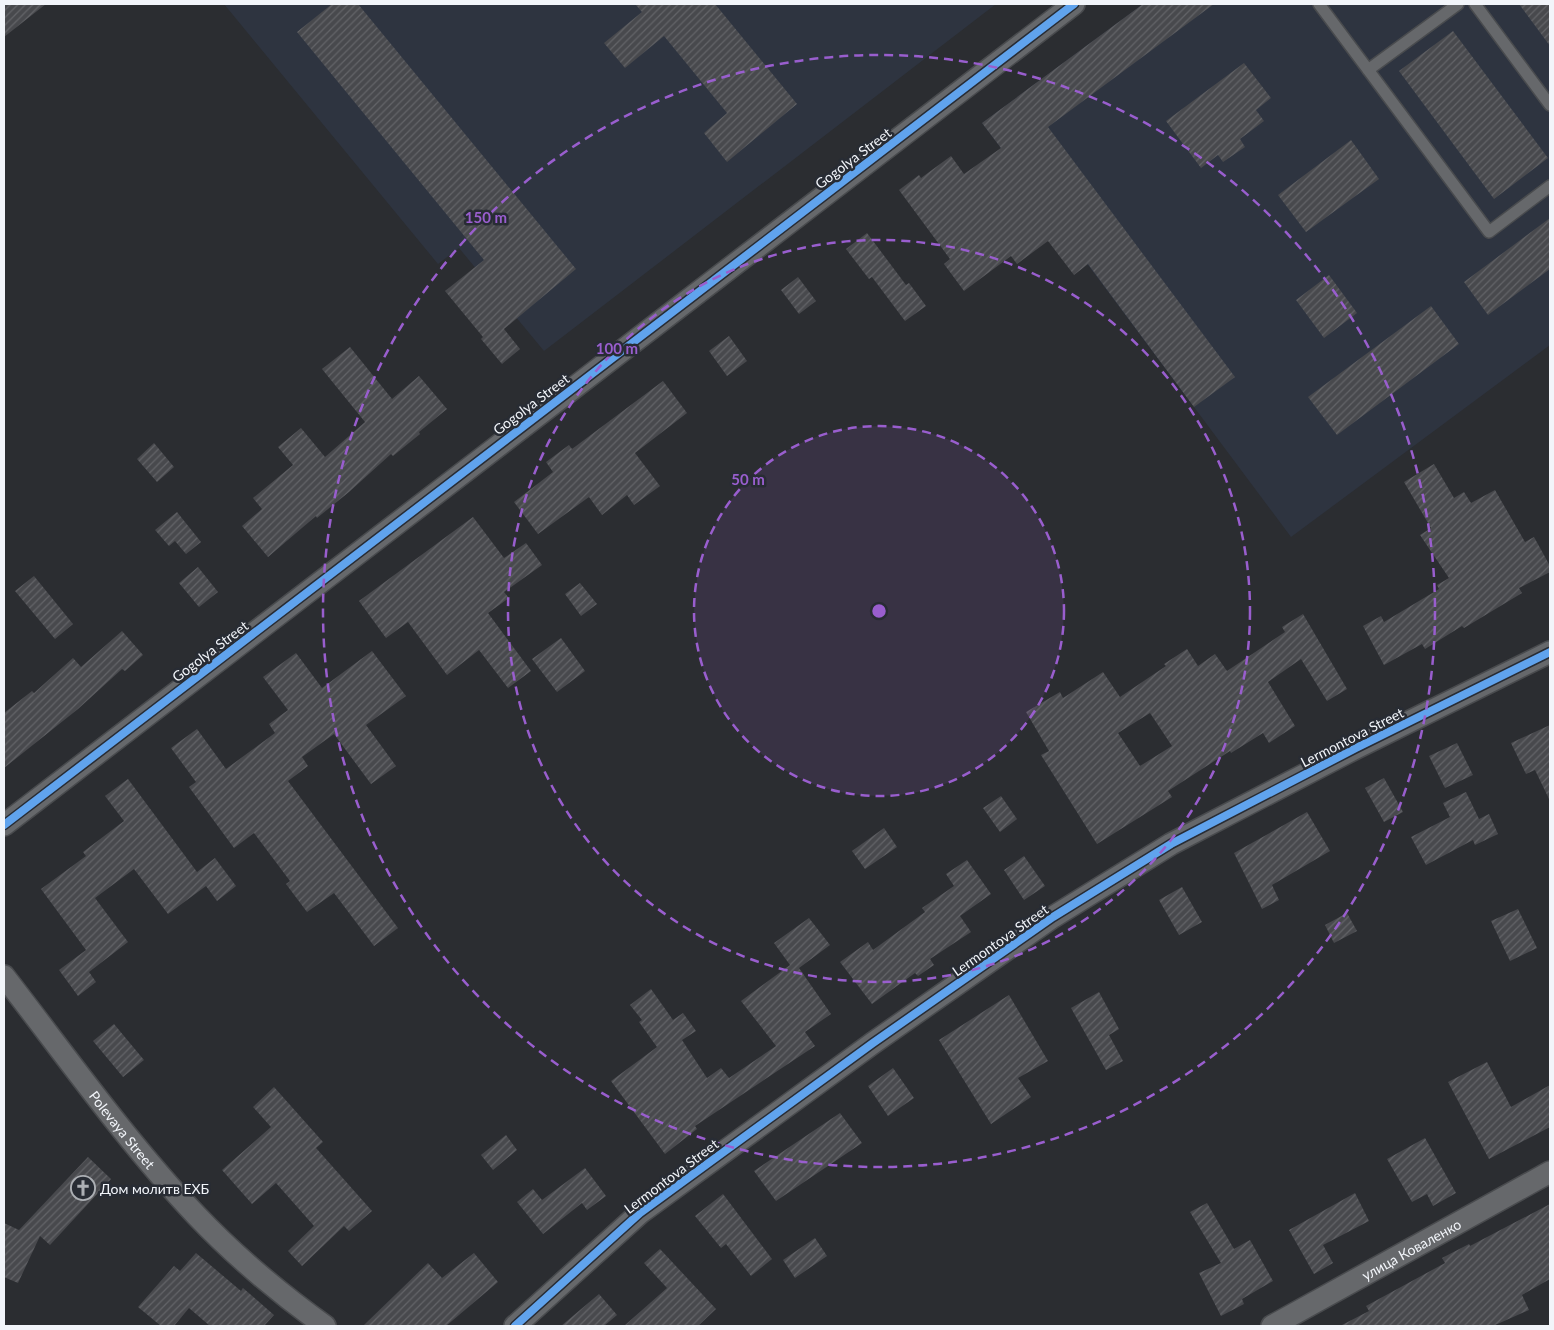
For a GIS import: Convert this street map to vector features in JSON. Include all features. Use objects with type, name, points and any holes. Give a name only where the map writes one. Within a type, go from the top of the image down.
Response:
[{"type":"street","name":"Gogolya Street","points":[[4,825],[1070,5]]},
{"type":"street","name":"Lermontova Street","points":[[515,1326],[640,1213],[873,1043],[1053,918],[1171,844],[1356,748],[1550,652]]},
{"type":"street","name":"Polevaya Street","points":[[4,976],[128,1136],[196,1215],[294,1304],[324,1326]]},
{"type":"street","name":"улица Коваленко","points":[[1272,1326],[1550,1172]]},
{"type":"lane","points":[[1318,4],[1488,232],[1550,186]]},
{"type":"lane","points":[[1368,70],[1458,4]]},
{"type":"lane","points":[[1475,4],[1550,105]]},
{"type":"shaded area","points":[[224,4],[996,4],[544,351],[459,248],[438,264]]},
{"type":"shaded area","points":[[1143,4],[1550,4],[1550,345],[1291,537],[982,123]]},
{"type":"building","points":[[4,4],[46,4],[4,37]]},
{"type":"building","points":[[332,4],[358,4],[576,269],[504,329],[520,349],[502,364],[481,339],[483,337],[445,291],[484,260],[297,32]]},
{"type":"building","points":[[635,4],[715,4],[797,104],[727,162],[704,133],[727,113],[664,36],[625,68],[604,43],[642,12]]},
{"type":"building","points":[[1143,4],[1214,4],[1048,127],[1235,377],[1194,407],[1088,264],[1074,275],[1048,241],[1017,264],[1011,256],[964,291],[944,264],[950,259],[899,190],[919,175],[921,178],[951,156],[964,174],[1001,148],[982,123]]},
{"type":"building","points":[[1519,4],[1550,4],[1550,46]]},
{"type":"building","points":[[1453,31],[1548,158],[1494,199],[1399,71]]},
{"type":"building","points":[[1244,63],[1271,98],[1256,110],[1264,121],[1240,139],[1245,147],[1223,162],[1218,155],[1201,168],[1166,121]]},
{"type":"building","points":[[1351,140],[1379,179],[1306,232],[1278,195]]},
{"type":"building","points":[[1550,218],[1550,269],[1488,315],[1464,282]]},
{"type":"building","points":[[867,233],[906,285],[909,283],[926,306],[905,321],[872,277],[869,279],[846,249]]},
{"type":"building","points":[[1329,275],[1357,313],[1324,338],[1296,300]]},
{"type":"building","points":[[798,277],[816,301],[799,314],[781,290]]},
{"type":"building","points":[[1431,306],[1459,344],[1337,435],[1308,397]]},
{"type":"building","points":[[729,336],[747,361],[727,376],[709,351]]},
{"type":"building","points":[[350,347],[392,399],[419,376],[447,409],[419,432],[420,434],[393,456],[391,454],[349,492],[317,518],[316,516],[268,557],[242,526],[262,509],[253,498],[293,465],[278,447],[301,428],[325,457],[365,422],[322,369]]},
{"type":"building","points":[[663,381],[687,413],[635,453],[660,486],[634,505],[627,495],[602,515],[589,497],[538,534],[514,502],[553,472],[546,462],[569,445],[572,449]]},
{"type":"building","points":[[154,443],[174,467],[157,482],[137,459]]},
{"type":"building","points":[[1434,464],[1454,498],[1464,492],[1471,503],[1495,490],[1525,542],[1534,537],[1550,566],[1550,572],[1519,588],[1522,593],[1464,628],[1462,626],[1425,649],[1422,644],[1384,665],[1363,626],[1381,616],[1384,622],[1439,589],[1437,585],[1449,578],[1420,535],[1431,528],[1404,482]]},
{"type":"building","points":[[177,512],[201,542],[186,554],[175,541],[169,546],[155,530]]},
{"type":"building","points":[[473,517],[504,558],[526,543],[542,565],[504,592],[509,598],[488,613],[531,671],[508,688],[479,650],[447,675],[408,622],[386,638],[359,601]]},
{"type":"building","points":[[198,567],[218,592],[199,607],[179,583]]},
{"type":"building","points":[[34,576],[73,624],[55,639],[15,591]]},
{"type":"building","points":[[580,583],[597,604],[581,616],[565,594]]},
{"type":"building","points":[[1303,614],[1347,689],[1327,701],[1301,659],[1268,682],[1295,726],[1269,743],[1263,733],[1231,753],[1230,751],[1168,791],[1172,797],[1097,844],[1041,755],[1049,751],[1026,712],[1060,692],[1063,698],[1103,672],[1120,697],[1166,666],[1164,664],[1187,649],[1198,666],[1215,654],[1227,671],[1285,632],[1282,627]],"holes":[[[1150,713],[1172,746],[1140,766],[1118,733]]]},
{"type":"building","points":[[122,631],[143,655],[125,671],[122,669],[78,709],[4,768],[4,713],[32,691],[34,693],[73,658],[81,667]]},
{"type":"building","points":[[561,638],[585,671],[557,692],[532,659]]},
{"type":"building","points":[[372,651],[406,696],[366,725],[396,766],[371,784],[334,734],[302,757],[308,766],[288,781],[398,928],[374,946],[334,893],[307,912],[286,884],[290,881],[254,833],[234,848],[189,787],[196,782],[171,748],[197,729],[226,769],[275,733],[269,724],[288,710],[263,677],[296,653],[322,688]]},
{"type":"building","points":[[1550,725],[1550,801],[1535,770],[1526,774],[1511,743]]},
{"type":"building","points":[[1457,743],[1473,775],[1445,788],[1429,756]]},
{"type":"building","points":[[1384,778],[1403,812],[1384,822],[1365,788]]},
{"type":"building","points":[[128,779],[197,872],[215,858],[236,886],[217,901],[206,886],[168,914],[134,869],[95,898],[128,942],[89,972],[96,982],[78,996],[59,970],[86,950],[41,889],[86,856],[83,852],[124,821],[105,796]]},
{"type":"building","points":[[1466,792],[1479,819],[1489,814],[1498,834],[1475,845],[1473,840],[1426,865],[1411,837],[1450,817],[1443,803]]},
{"type":"building","points":[[1001,796],[1017,819],[1000,832],[983,808]]},
{"type":"building","points":[[1307,812],[1330,851],[1272,885],[1279,900],[1262,909],[1234,853]]},
{"type":"building","points":[[884,828],[897,847],[865,869],[852,851]]},
{"type":"building","points":[[1024,856],[1045,886],[1024,900],[1004,870]]},
{"type":"building","points":[[967,860],[991,894],[960,916],[971,932],[930,959],[934,965],[918,976],[915,973],[872,1004],[840,962],[868,942],[873,950],[925,912],[922,908],[954,886],[946,874]]},
{"type":"building","points":[[1182,887],[1202,922],[1179,935],[1159,900]]},
{"type":"building","points":[[1518,909],[1537,948],[1510,961],[1491,921]]},
{"type":"building","points":[[1347,913],[1357,931],[1334,943],[1325,925]]},
{"type":"building","points":[[809,918],[830,945],[799,968],[831,1014],[805,1032],[815,1046],[695,1126],[697,1129],[665,1154],[611,1081],[657,1047],[639,1022],[642,1020],[630,1005],[651,989],[673,1020],[683,1013],[696,1031],[682,1040],[707,1078],[721,1068],[729,1078],[776,1046],[741,1001],[790,965],[774,943]]},
{"type":"building","points":[[1099,992],[1119,1029],[1109,1035],[1123,1061],[1106,1070],[1071,1008]]},
{"type":"building","points":[[1009,995],[1048,1061],[1018,1078],[1031,1097],[991,1124],[939,1040]]},
{"type":"building","points":[[114,1024],[144,1060],[123,1077],[93,1041]]},
{"type":"building","points":[[1487,1062],[1511,1107],[1550,1085],[1550,1127],[1489,1159],[1448,1082]]},
{"type":"building","points":[[893,1068],[914,1098],[888,1116],[868,1086]]},
{"type":"building","points":[[274,1087],[323,1142],[316,1148],[372,1211],[349,1231],[344,1226],[302,1266],[288,1251],[314,1226],[276,1183],[252,1204],[222,1170],[271,1127],[253,1107]]},
{"type":"building","points":[[840,1113],[862,1143],[776,1201],[754,1171]]},
{"type":"building","points":[[506,1135],[517,1150],[493,1170],[481,1155]]},
{"type":"building","points":[[1425,1138],[1456,1193],[1433,1206],[1427,1194],[1412,1202],[1387,1159]]},
{"type":"building","points":[[88,1157],[111,1179],[50,1245],[40,1236],[18,1283],[4,1277],[4,1223],[19,1230]]},
{"type":"building","points":[[585,1168],[606,1196],[587,1210],[582,1203],[543,1234],[517,1202],[533,1189],[542,1200]]},
{"type":"building","points":[[1355,1193],[1369,1221],[1323,1245],[1333,1263],[1314,1274],[1289,1230]]},
{"type":"building","points":[[723,1194],[772,1259],[751,1276],[726,1244],[721,1248],[695,1216]]},
{"type":"building","points":[[1207,1203],[1234,1249],[1250,1240],[1273,1281],[1242,1299],[1244,1304],[1221,1316],[1199,1273],[1221,1263],[1190,1212]]},
{"type":"building","points":[[1550,1204],[1550,1279],[1522,1295],[1529,1310],[1493,1326],[1340,1326],[1369,1311],[1366,1306],[1445,1263],[1442,1258],[1469,1244],[1470,1246]]},
{"type":"building","points":[[815,1238],[827,1256],[795,1278],[783,1260]]},
{"type":"building","points":[[660,1249],[716,1309],[698,1326],[624,1326],[667,1288],[644,1263]]},
{"type":"building","points":[[196,1253],[241,1291],[243,1288],[274,1315],[264,1326],[210,1326],[189,1308],[174,1326],[161,1326],[138,1307],[174,1266],[180,1271]]},
{"type":"building","points":[[474,1253],[498,1282],[446,1326],[363,1326],[428,1263],[442,1278]]},
{"type":"building","points":[[599,1294],[617,1315],[604,1326],[561,1326]]},
{"type":"cycle path","points":[[4,825],[1074,4]]},
{"type":"cycle path","points":[[515,1326],[640,1213],[873,1043],[1053,917],[1171,844],[1356,748],[1550,652]]},
{"type":"place","name":"Дом молитв ЕХБ","points":[[83,1188]]}]
